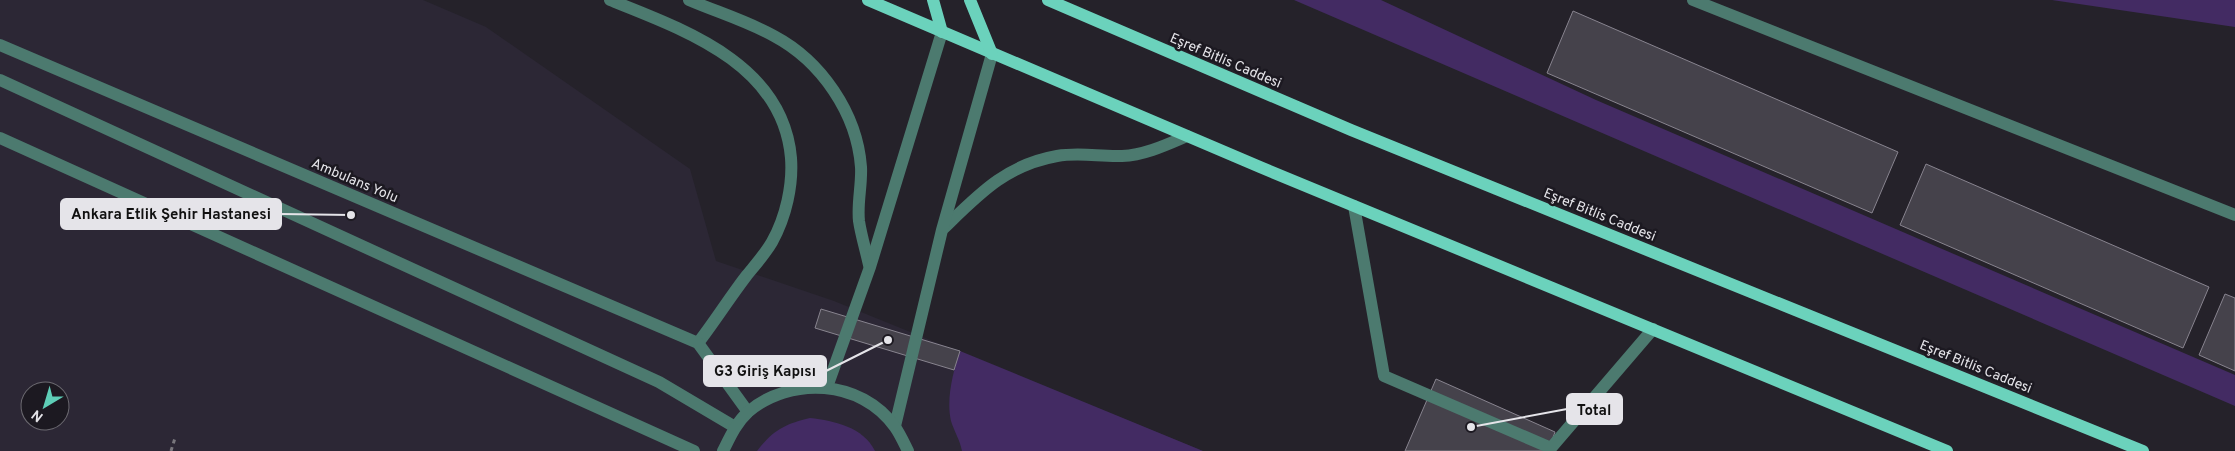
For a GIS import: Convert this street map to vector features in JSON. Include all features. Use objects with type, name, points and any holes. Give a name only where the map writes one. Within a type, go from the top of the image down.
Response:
[{"type":"main road","points":[[868,0],[1354,206],[1946,451]]},
{"type":"main road","points":[[933,0],[942,32]]},
{"type":"main road","points":[[970,0],[992,54]]},
{"type":"main road","name":"Eşref Bitlis Caddesi","points":[[1048,0],[1352,130],[2143,451]]},
{"type":"lane","points":[[610,0],[723,52],[744,67],[761,84],[782,117],[790,143],[792,168],[788,196],[772,241],[698,343],[748,412]]},
{"type":"lane","points":[[689,0],[774,36],[806,58],[836,94],[848,117],[856,142],[861,168],[860,222],[870,267]]},
{"type":"lane","points":[[1693,0],[2235,215]]},
{"type":"lane","points":[[827,387],[870,267],[942,32]]},
{"type":"lane","name":"Ambulans Yolu","points":[[0,44],[698,343]]},
{"type":"lane","points":[[895,426],[942,230],[992,54]]},
{"type":"lane","points":[[0,80],[659,382],[735,427]]},
{"type":"lane","points":[[942,230],[985,187],[1006,174],[1030,163],[1057,156],[1089,153],[1122,156],[1154,150],[1187,136]]},
{"type":"lane","points":[[0,138],[694,451]]},
{"type":"lane","points":[[1354,206],[1384,376],[1551,448],[1653,330]]},
{"type":"lane","points":[[724,451],[735,427],[748,412],[771,396],[798,388],[827,387],[852,394],[874,406],[895,426],[908,451]]},
{"type":"path","points":[[171,451],[175,438]]},
{"type":"shaded area","points":[[0,0],[423,0],[486,27],[690,169],[716,261],[834,301],[1203,451],[0,451]]},
{"type":"shaded area","points":[[1294,0],[1381,0],[1596,100],[2235,375],[2235,406]]},
{"type":"shaded area","points":[[2052,0],[2235,0],[2235,27]]},
{"type":"shaded area","points":[[960,351],[1203,451],[962,451],[951,421],[949,404],[953,377]]},
{"type":"shaded area","points":[[810,418],[838,423],[856,431],[870,443],[875,451],[757,451],[780,429]]},
{"type":"building","points":[[1573,11],[1898,152],[1872,213],[1547,73]]},
{"type":"building","points":[[1926,164],[2209,287],[2183,348],[1900,225]]},
{"type":"building","points":[[2225,294],[2235,298],[2235,371],[2199,355]]},
{"type":"building","points":[[821,309],[960,351],[954,370],[815,328]]},
{"type":"building","points":[[1436,379],[1555,432],[1548,451],[1405,451]]},
{"type":"place","name":"Ankara Etlik Şehir Hastanesi","points":[[351,215]]},
{"type":"place","name":"G3 Giriş Kapısı","points":[[888,340]]},
{"type":"place","name":"Total","points":[[1471,427]]}]
